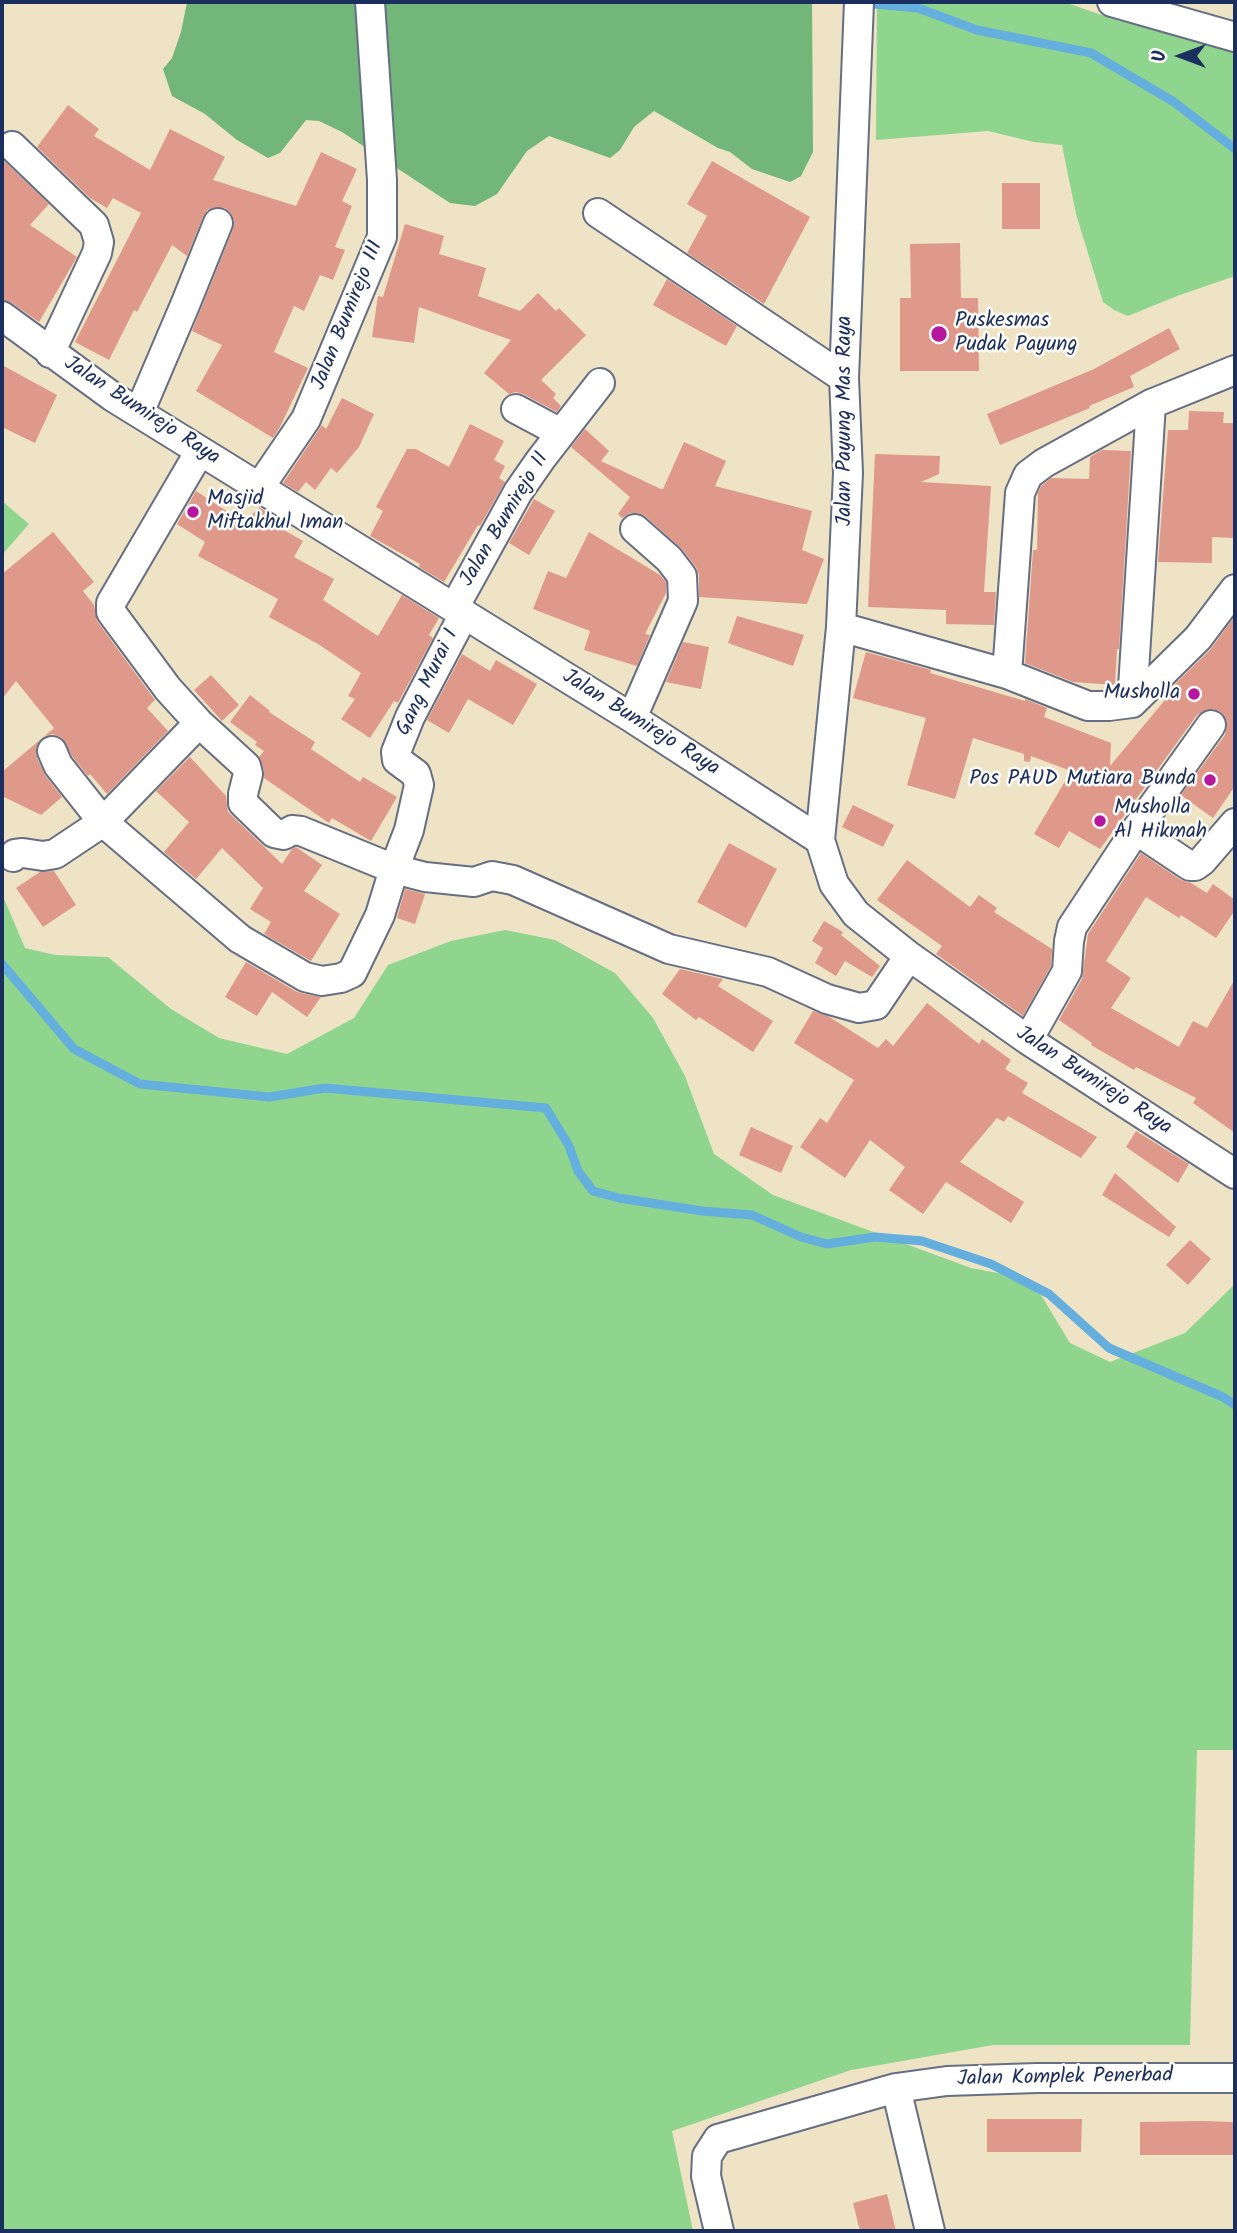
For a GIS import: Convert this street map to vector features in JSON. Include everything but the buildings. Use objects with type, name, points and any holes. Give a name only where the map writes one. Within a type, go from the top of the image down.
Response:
[{"type":"street","name":"Jalan Bumirejo III","points":[[260,488],[306,419],[383,237],[383,180],[370,2]]},
{"type":"street","name":"Jalan Payung Mas Raya","points":[[820,840],[841,627],[848,473],[844,378],[859,2]]},
{"type":"street","points":[[1128,4],[1235,37]]},
{"type":"street","points":[[12,146],[94,225],[99,242],[97,253],[50,353]]},
{"type":"street","points":[[598,213],[844,378]]},
{"type":"street","points":[[139,414],[218,223]]},
{"type":"street","name":"Jalan Bumirejo Raya","points":[[2,316],[50,353],[139,414],[632,718],[820,840],[834,884],[856,914],[909,956],[1028,1040],[1235,1174]]},
{"type":"street","points":[[1007,674],[1020,493],[1028,475],[1044,463],[1151,404],[1235,370]]},
{"type":"street","name":"Jalan Bumirejo II","points":[[459,611],[518,492],[600,383]]},
{"type":"street","points":[[1132,703],[1151,404]]},
{"type":"street","name":"Jalan Bumirejo II","points":[[516,409],[561,433]]},
{"type":"street","points":[[200,451],[111,603],[111,612],[168,689],[199,723],[246,766],[248,774],[243,803],[274,832],[284,835],[292,830],[301,831],[394,869],[425,877],[474,882],[492,876],[513,880],[669,949],[768,972],[827,999],[859,1008],[876,1005],[909,956]]},
{"type":"street","points":[[632,718],[683,601],[682,576],[669,559],[635,529]]},
{"type":"street","points":[[841,627],[1007,674],[1088,706],[1109,706],[1132,703],[1198,638],[1235,589]]},
{"type":"street","name":"Gang Murai I","points":[[394,869],[409,830],[419,785],[416,774],[397,760],[396,752],[459,611]]},
{"type":"street","points":[[13,856],[23,853],[43,856],[55,854],[103,822],[199,723]]},
{"type":"street","points":[[1028,1040],[1068,971],[1072,927],[1136,830],[1211,725]]},
{"type":"street","points":[[52,751],[58,765],[103,822],[240,939],[305,977],[322,981],[352,973],[380,915],[394,869]]},
{"type":"street","points":[[1136,830],[1190,866],[1195,866],[1235,823]]},
{"type":"street","name":"Jalan Komplek Penerbad","points":[[719,2231],[706,2176],[707,2156],[718,2139],[896,2088],[947,2081],[1235,2078]]},
{"type":"street","points":[[896,2088],[930,2231]]},
{"type":"green space","points":[[187,2],[812,2],[813,152],[801,176],[790,182],[752,169],[730,152],[718,148],[654,111],[634,127],[620,150],[610,158],[549,136],[527,151],[497,194],[475,206],[450,203],[342,132],[319,121],[306,120],[280,153],[268,158],[237,140],[205,114],[172,96],[163,69],[172,58]]},
{"type":"green space","points":[[877,2],[1064,2],[1119,21],[1182,31],[1235,47],[1235,276],[1128,316],[1103,302],[1076,214],[1062,145],[1034,142],[988,131],[876,140]]},
{"type":"green space","points":[[2,501],[29,524],[2,555]]},
{"type":"green space","points":[[2,894],[25,948],[55,955],[108,957],[171,1009],[219,1038],[287,1054],[354,1018],[388,965],[451,941],[505,930],[555,940],[615,973],[653,1018],[685,1076],[714,1154],[773,1195],[971,1268],[1008,1275],[1041,1295],[1070,1343],[1110,1362],[1185,1333],[1235,1284],[1235,1750],[1197,1750],[1190,2045],[993,2045],[851,2070],[672,2131],[693,2231],[2,2231]]},
{"type":"waterway","points":[[864,3],[918,8],[977,30],[1091,53],[1174,102],[1235,149]]},
{"type":"waterway","points":[[2,964],[74,1049],[140,1084],[269,1097],[325,1088],[546,1108],[569,1146],[578,1171],[593,1191],[619,1198],[702,1211],[752,1215],[801,1237],[827,1244],[875,1237],[922,1241],[991,1264],[1049,1294],[1109,1348],[1223,1397],[1235,1405]]},
{"type":"place","name":"Puskesmas Pudak Payung","points":[[939,334]]},
{"type":"place","name":"Masjid Miftakhul Iman","points":[[193,512]]},
{"type":"place","name":"Musholla","points":[[1194,694]]},
{"type":"place","name":"Pos PAUD Mutiara Bunda","points":[[1210,780]]},
{"type":"place","name":"Musholla Al Hikmah","points":[[1100,821]]}]
